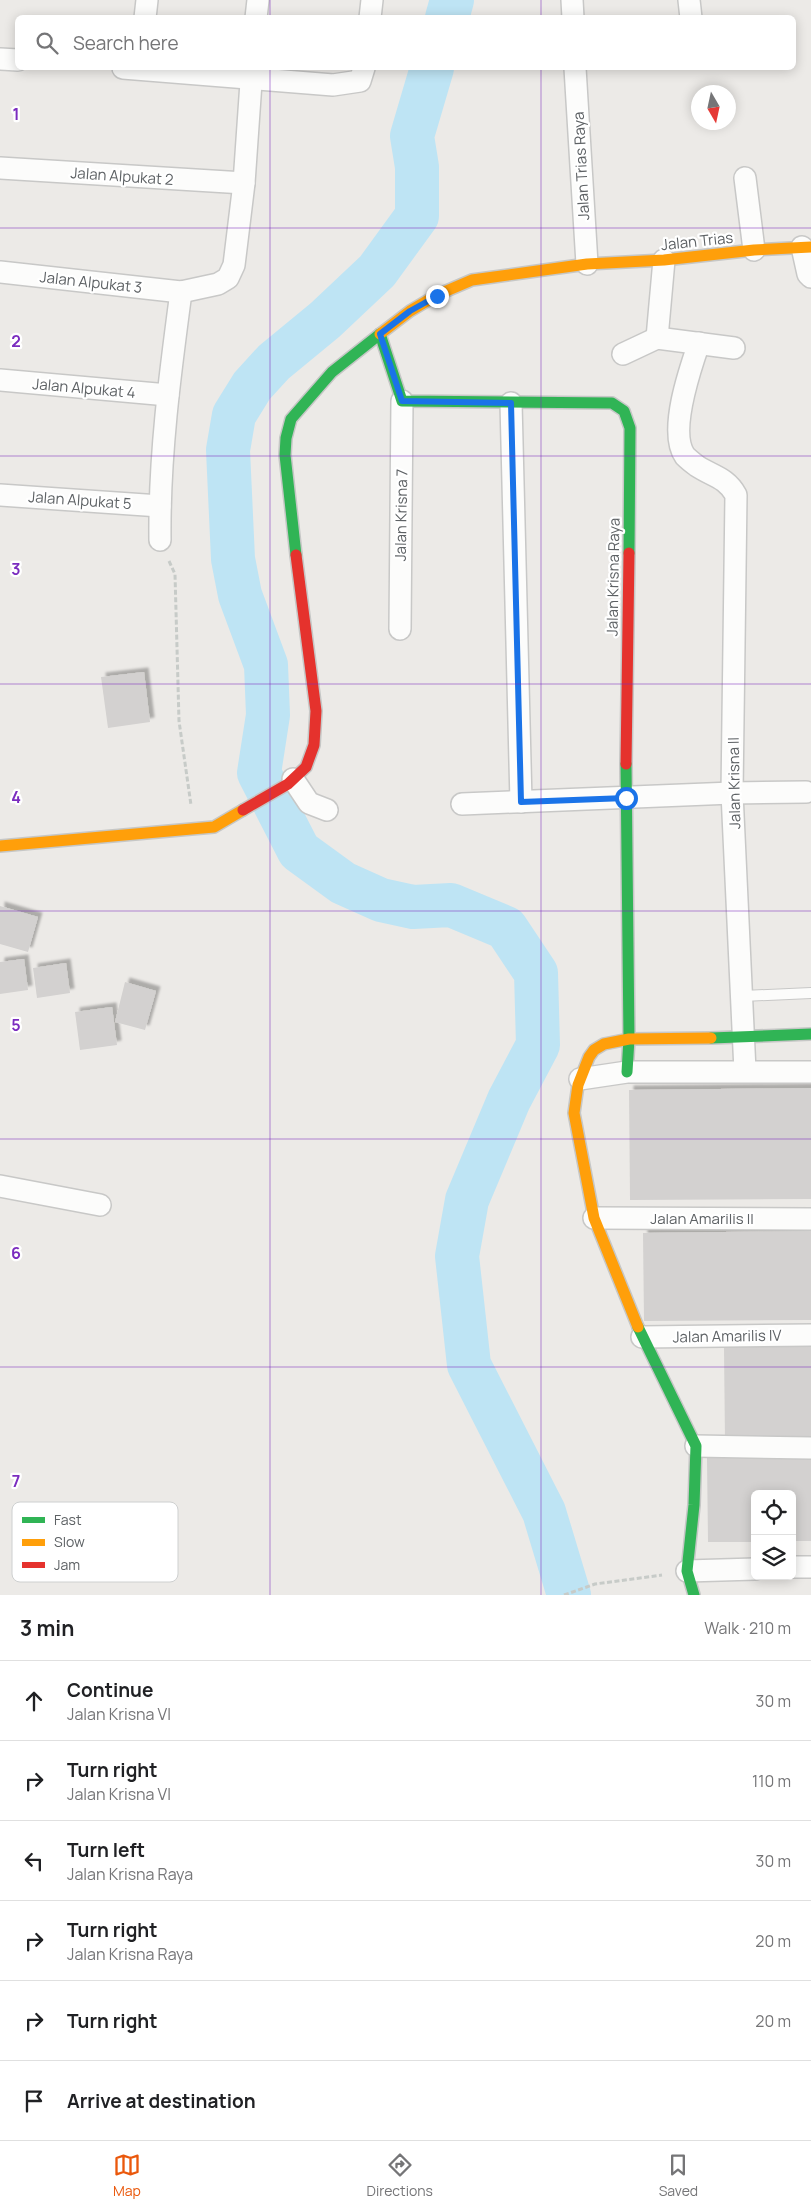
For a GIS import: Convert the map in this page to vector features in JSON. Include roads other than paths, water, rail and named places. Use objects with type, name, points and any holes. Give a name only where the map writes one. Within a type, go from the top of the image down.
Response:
[{"type":"street","points":[[145,15],[147,0]]},
{"type":"street","points":[[256,15],[258,0]]},
{"type":"street","points":[[370,15],[372,0]]},
{"type":"street","points":[[572,0],[573,15]]},
{"type":"street","points":[[689,0],[691,15]]},
{"type":"street","points":[[0,59],[15,60]]},
{"type":"street","points":[[192,70],[251,72],[333,85],[360,81],[363,70]]},
{"type":"street","name":"Jalan Trias Raya","points":[[575,70],[587,264]]},
{"type":"street","name":"Jalan Alpukat 3","points":[[0,272],[181,292],[218,284],[228,278],[234,265],[244,183],[251,72]]},
{"type":"street","name":"Jalan Alpukat 2","points":[[0,168],[244,183]]},
{"type":"street","points":[[745,178],[754,250]]},
{"type":"street","points":[[807,247],[808,274],[811,277]]},
{"type":"street","name":"Jalan Trias","points":[[0,846],[214,827],[241,813],[290,781],[306,767],[314,745],[316,711],[285,455],[286,438],[291,419],[332,372],[410,311],[472,280],[587,264],[664,260],[754,250],[807,247]]},
{"type":"street","points":[[657,338],[664,260]]},
{"type":"street","points":[[160,540],[160,506],[168,395],[181,292]]},
{"type":"street","points":[[380,334],[402,401]]},
{"type":"street","points":[[623,354],[657,338],[734,348]]},
{"type":"street","name":"Jalan Krisna II","points":[[699,344],[684,395],[679,422],[680,440],[685,455],[698,466],[730,485],[736,495],[732,793],[746,1071]]},
{"type":"street","name":"Jalan Alpukat 4","points":[[0,380],[168,395]]},
{"type":"street","name":"Jalan Krisna Raya","points":[[402,401],[612,403],[624,411],[630,428],[626,798],[629,1039],[627,1072]]},
{"type":"street","name":"Jalan Krisna 7","points":[[400,629],[402,401]]},
{"type":"street","points":[[511,403],[521,802]]},
{"type":"street","name":"Jalan Alpukat 5","points":[[0,495],[160,506]]},
{"type":"street","points":[[290,781],[309,803],[326,810]]},
{"type":"street","points":[[462,804],[732,793],[806,792]]},
{"type":"street","points":[[694,1595],[687,1571],[694,1505],[696,1446],[642,1337],[594,1218],[574,1113],[574,1097],[590,1054],[600,1046],[629,1039],[811,1034]]},
{"type":"street","points":[[580,1079],[627,1072],[811,1072]]},
{"type":"street","points":[[0,1186],[100,1205]]},
{"type":"street","name":"Jalan Amarilis II","points":[[594,1218],[811,1219]]},
{"type":"street","name":"Jalan Amarilis IV","points":[[642,1337],[811,1335]]},
{"type":"street","points":[[696,1446],[811,1448]]},
{"type":"street","points":[[796,1567],[811,1567]]},
{"type":"street","points":[[687,1571],[751,1568]]},
{"type":"lane","points":[[743,996],[811,993]]},
{"type":"waterway","points":[[448,15],[452,0]]},
{"type":"waterway","points":[[431,70],[412,136],[417,167],[417,216],[377,271],[325,320],[274,362],[252,386],[234,415],[228,450],[233,559],[240,595],[266,665],[268,715],[259,773],[299,851],[343,883],[381,900],[413,907],[451,905],[506,928],[536,973],[538,1045],[509,1100],[467,1200],[457,1256],[469,1365],[544,1512],[569,1595]]}]
